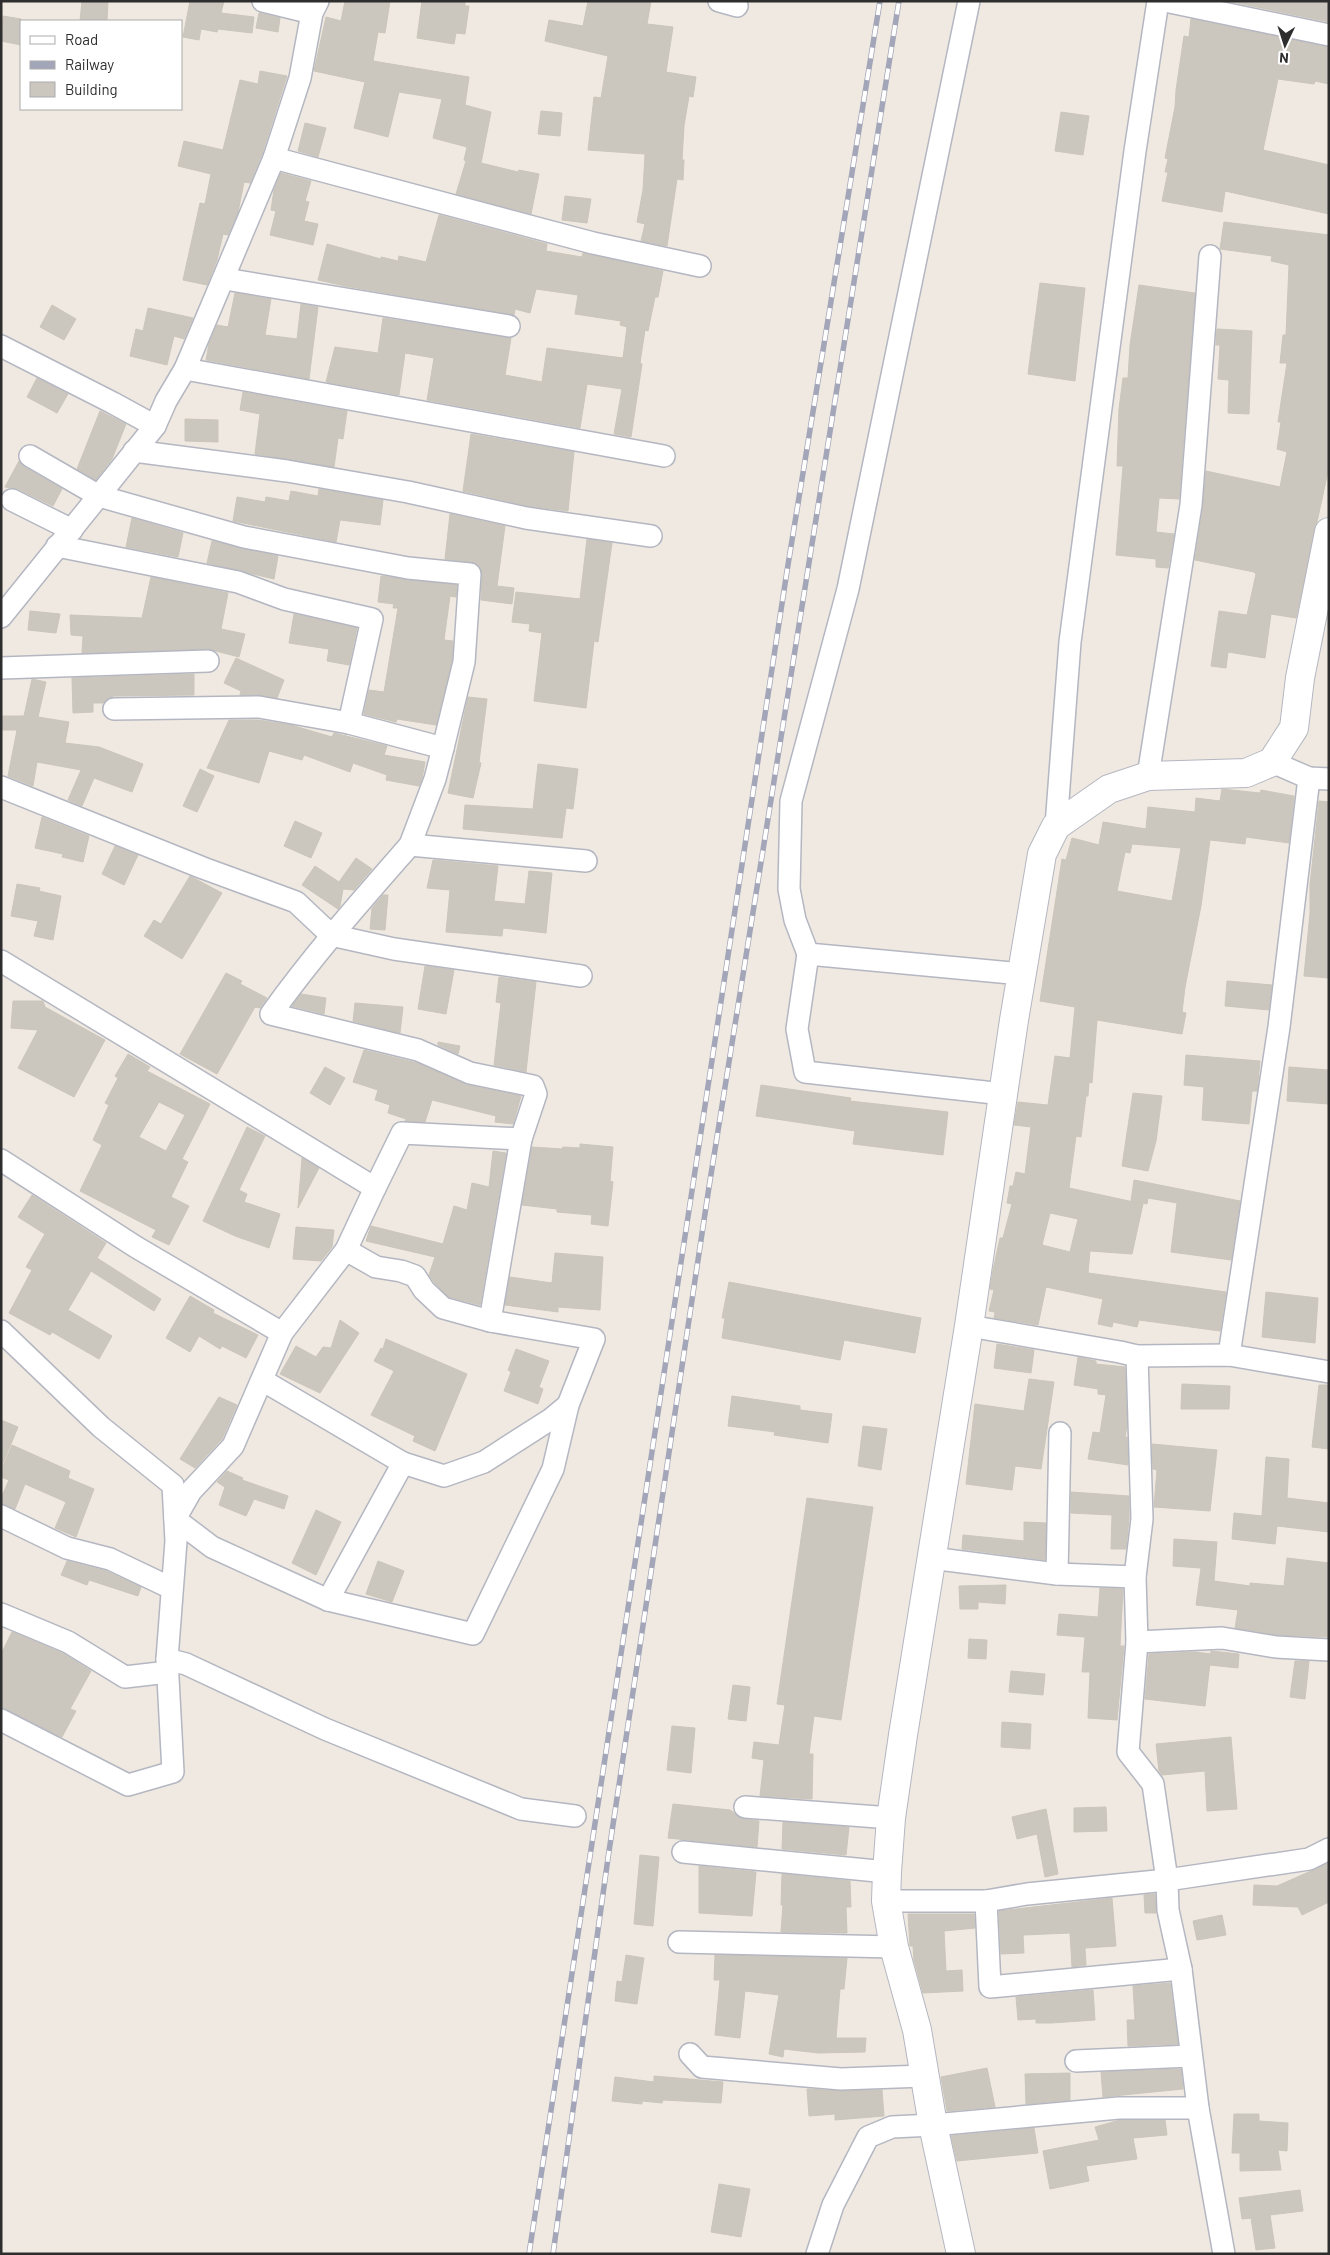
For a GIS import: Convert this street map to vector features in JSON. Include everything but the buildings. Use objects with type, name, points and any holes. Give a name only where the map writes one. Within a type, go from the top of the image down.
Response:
[{"type":"main road","points":[[962,2254],[933,2125],[917,2030],[894,1947],[886,1901],[887,1872],[891,1818],[1042,854],[1056,826],[1109,789],[1148,776],[1246,773],[1272,762],[1294,728],[1300,678],[1329,532]]},
{"type":"street","points":[[3,610],[72,530],[155,426],[166,401],[185,369],[225,279],[274,158],[300,78],[315,7],[262,1]]},
{"type":"street","points":[[969,1],[848,589],[791,801],[789,889],[795,920],[808,954],[797,1029],[805,1072],[1003,1094]]},
{"type":"street","points":[[1056,826],[1070,642],[1135,151],[1158,1]]},
{"type":"street","points":[[1164,1],[1329,35]]},
{"type":"street","points":[[274,158],[592,243],[700,266]]},
{"type":"street","points":[[1148,776],[1191,505],[1210,256]]},
{"type":"street","points":[[225,279],[509,326]]},
{"type":"street","points":[[1,346],[114,403],[155,426]]},
{"type":"street","points":[[185,369],[664,456]]},
{"type":"street","points":[[134,451],[287,471],[408,492],[526,518],[651,536]]},
{"type":"street","points":[[30,456],[99,496],[244,538],[408,568],[470,574],[464,662],[435,779],[410,844],[302,969],[271,1014],[418,1050],[470,1072],[533,1086],[536,1094],[521,1139],[490,1321]]},
{"type":"street","points":[[12,500],[72,530]]},
{"type":"street","points":[[57,546],[238,582],[284,598],[372,619],[349,723]]},
{"type":"street","points":[[1,668],[208,660]]},
{"type":"street","points":[[114,709],[259,707],[349,723],[442,748]]},
{"type":"street","points":[[1229,1355],[1319,779],[1272,762]]},
{"type":"street","points":[[1,787],[203,868],[296,902],[331,935],[394,949],[580,976]]},
{"type":"street","points":[[410,844],[586,861]]},
{"type":"street","points":[[808,954],[1022,974]]},
{"type":"street","points":[[1,961],[375,1188]]},
{"type":"street","points":[[175,1519],[191,1491],[233,1446],[282,1333],[346,1250],[402,1133],[521,1139]]},
{"type":"street","points":[[1,1160],[136,1247],[282,1333]]},
{"type":"street","points":[[175,1519],[212,1547],[328,1600],[473,1634],[553,1469],[568,1405],[594,1340],[490,1321],[443,1308],[424,1290],[415,1276],[401,1271],[376,1267],[346,1250]]},
{"type":"street","points":[[969,1326],[1137,1356],[1229,1355],[1329,1372]]},
{"type":"street","points":[[1,1331],[101,1427],[173,1485],[176,1541],[171,1588],[167,1665],[173,1772],[128,1786],[1,1720]]},
{"type":"street","points":[[1137,1356],[1142,1519],[1135,1577],[1138,1642],[1128,1752],[1153,1784],[1167,1880],[1168,1910],[1181,1969],[1190,2056],[1224,2254]]},
{"type":"street","points":[[262,1380],[403,1463],[444,1476],[484,1462],[551,1419],[568,1405]]},
{"type":"street","points":[[1057,1574],[1060,1433]]},
{"type":"street","points":[[328,1600],[403,1463]]},
{"type":"street","points":[[1,1516],[67,1548],[110,1559],[171,1588]]},
{"type":"street","points":[[931,1558],[1057,1574],[1135,1577]]},
{"type":"street","points":[[1,1614],[68,1642],[125,1677],[167,1665],[186,1664],[326,1729],[521,1809],[575,1816]]},
{"type":"street","points":[[1138,1642],[1222,1638],[1276,1647],[1329,1650]]},
{"type":"street","points":[[744,1807],[891,1818]]},
{"type":"street","points":[[886,1901],[986,1901],[1027,1894],[1167,1880],[1310,1859],[1329,1849]]},
{"type":"street","points":[[683,1852],[887,1872]]},
{"type":"street","points":[[986,1901],[990,1986],[1181,1969]]},
{"type":"street","points":[[678,1942],[894,1947]]},
{"type":"street","points":[[690,2054],[702,2067],[841,2079],[924,2076]]},
{"type":"street","points":[[1076,2062],[1190,2056]]},
{"type":"street","points":[[817,2254],[833,2205],[868,2137],[892,2127],[1119,2108],[1198,2108]]},
{"type":"railway","points":[[529,2254],[787,571],[880,1]]},
{"type":"railway","points":[[553,2254],[608,1858],[709,1187],[899,1]]}]
